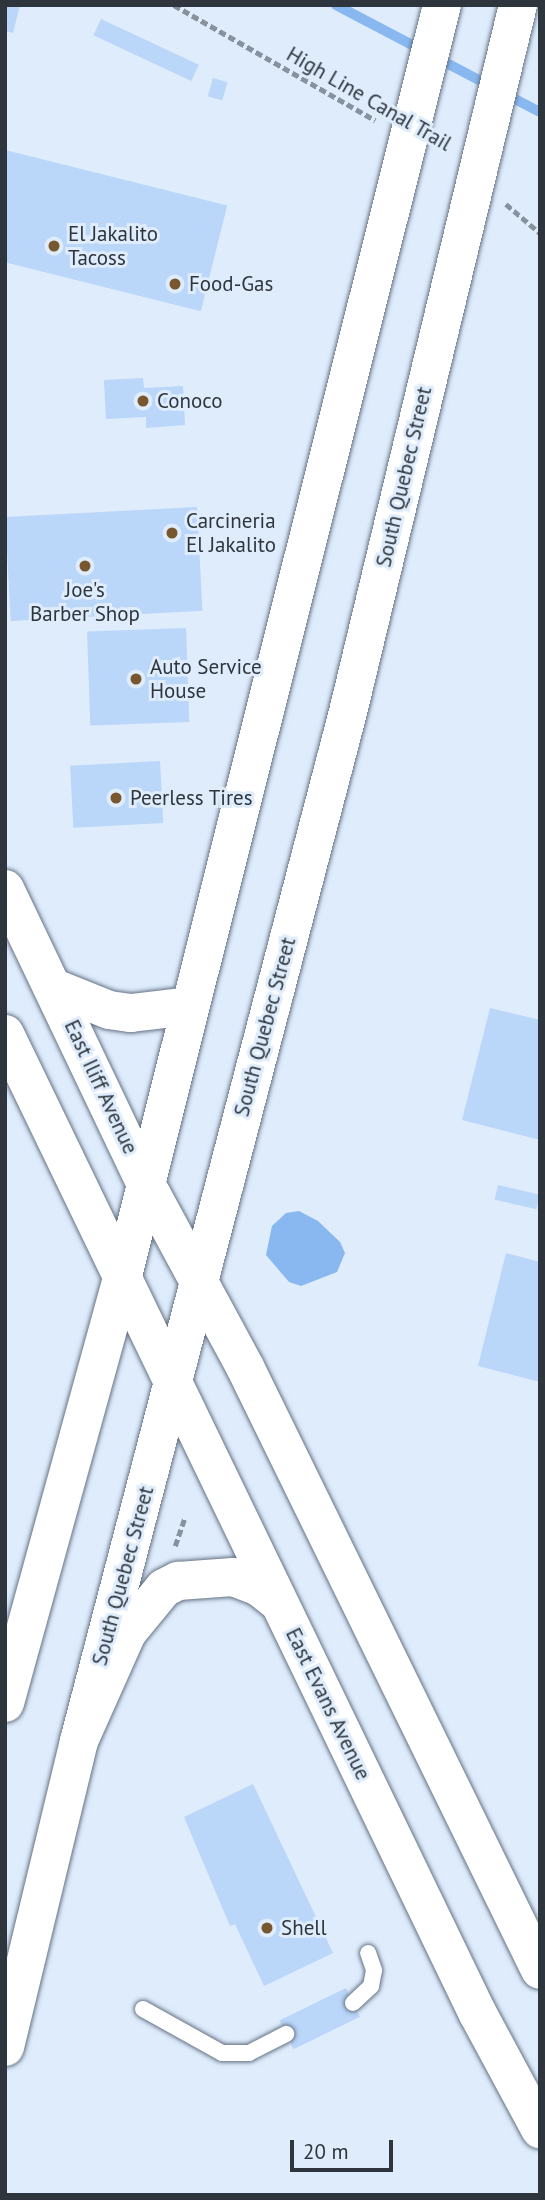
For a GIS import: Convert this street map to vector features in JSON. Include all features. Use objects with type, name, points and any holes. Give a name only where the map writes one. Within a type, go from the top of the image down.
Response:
[{"type":"main road","name":"South Quebec Street","points":[[5,2047],[79,1741],[175,1384],[348,712],[518,5]]},
{"type":"main road","points":[[5,1703],[123,1276],[440,12]]},
{"type":"main road","name":"East Iliff Avenue","points":[[5,889],[145,1182],[200,1284]]},
{"type":"main road","points":[[54,988],[109,1010],[131,1013],[190,1006]]},
{"type":"main road","points":[[5,1034],[123,1276]]},
{"type":"main road","name":"East Evans Avenue","points":[[123,1276],[277,1601],[478,2014],[540,2129]]},
{"type":"main road","points":[[200,1284],[318,1514],[540,1970]]},
{"type":"main road","points":[[79,1741],[121,1643],[164,1588],[178,1581],[233,1577],[259,1587],[277,1601]]},
{"type":"lane","points":[[353,2003],[371,1986],[373,1970],[368,1953]]},
{"type":"lane","points":[[143,2009],[222,2053],[249,2053],[286,2034]]},
{"type":"path","name":"High Line Canal Trail","points":[[174,5],[409,139]]},
{"type":"path","points":[[475,178],[540,233]]},
{"type":"path","points":[[172,1557],[185,1517]]},
{"type":"water","points":[[299,1211],[318,1221],[340,1242],[345,1253],[337,1272],[301,1286],[289,1282],[266,1255],[272,1226],[286,1213]]},
{"type":"building","points":[[5,5],[20,5],[13,33],[5,31]]},
{"type":"building","points":[[101,19],[199,65],[191,81],[93,35]]},
{"type":"building","points":[[213,78],[227,82],[222,100],[208,96]]},
{"type":"building","points":[[5,150],[227,205],[201,311],[5,262]]},
{"type":"building","points":[[143,378],[144,388],[183,386],[185,425],[146,428],[146,417],[106,419],[104,380]]},
{"type":"building","points":[[197,507],[202,611],[11,621],[5,517]]},
{"type":"building","points":[[186,628],[189,722],[90,725],[87,631]]},
{"type":"building","points":[[160,761],[163,823],[73,828],[70,766]]},
{"type":"building","points":[[490,1008],[540,1020],[540,1140],[462,1120]]},
{"type":"building","points":[[498,1185],[540,1195],[537,1209],[495,1200]]},
{"type":"building","points":[[506,1253],[540,1262],[540,1382],[478,1366]]},
{"type":"building","points":[[253,1784],[333,1953],[264,1986],[235,1924],[230,1926],[184,1817]]},
{"type":"building","points":[[346,1988],[360,2017],[294,2049],[279,2020]]},
{"type":"waterway","points":[[336,5],[540,112]]},
{"type":"place","name":"El Jakalito Tacoss","points":[[54,246]]},
{"type":"place","name":"Food-Gas","points":[[175,284]]},
{"type":"place","name":"Conoco","points":[[143,401]]},
{"type":"place","name":"Carcineria El Jakalito","points":[[172,533]]},
{"type":"place","name":"Joe's Barber Shop","points":[[85,566]]},
{"type":"place","name":"Auto Service House","points":[[136,679]]},
{"type":"place","name":"Peerless Tires","points":[[116,798]]},
{"type":"place","name":"Shell","points":[[267,1928]]}]
